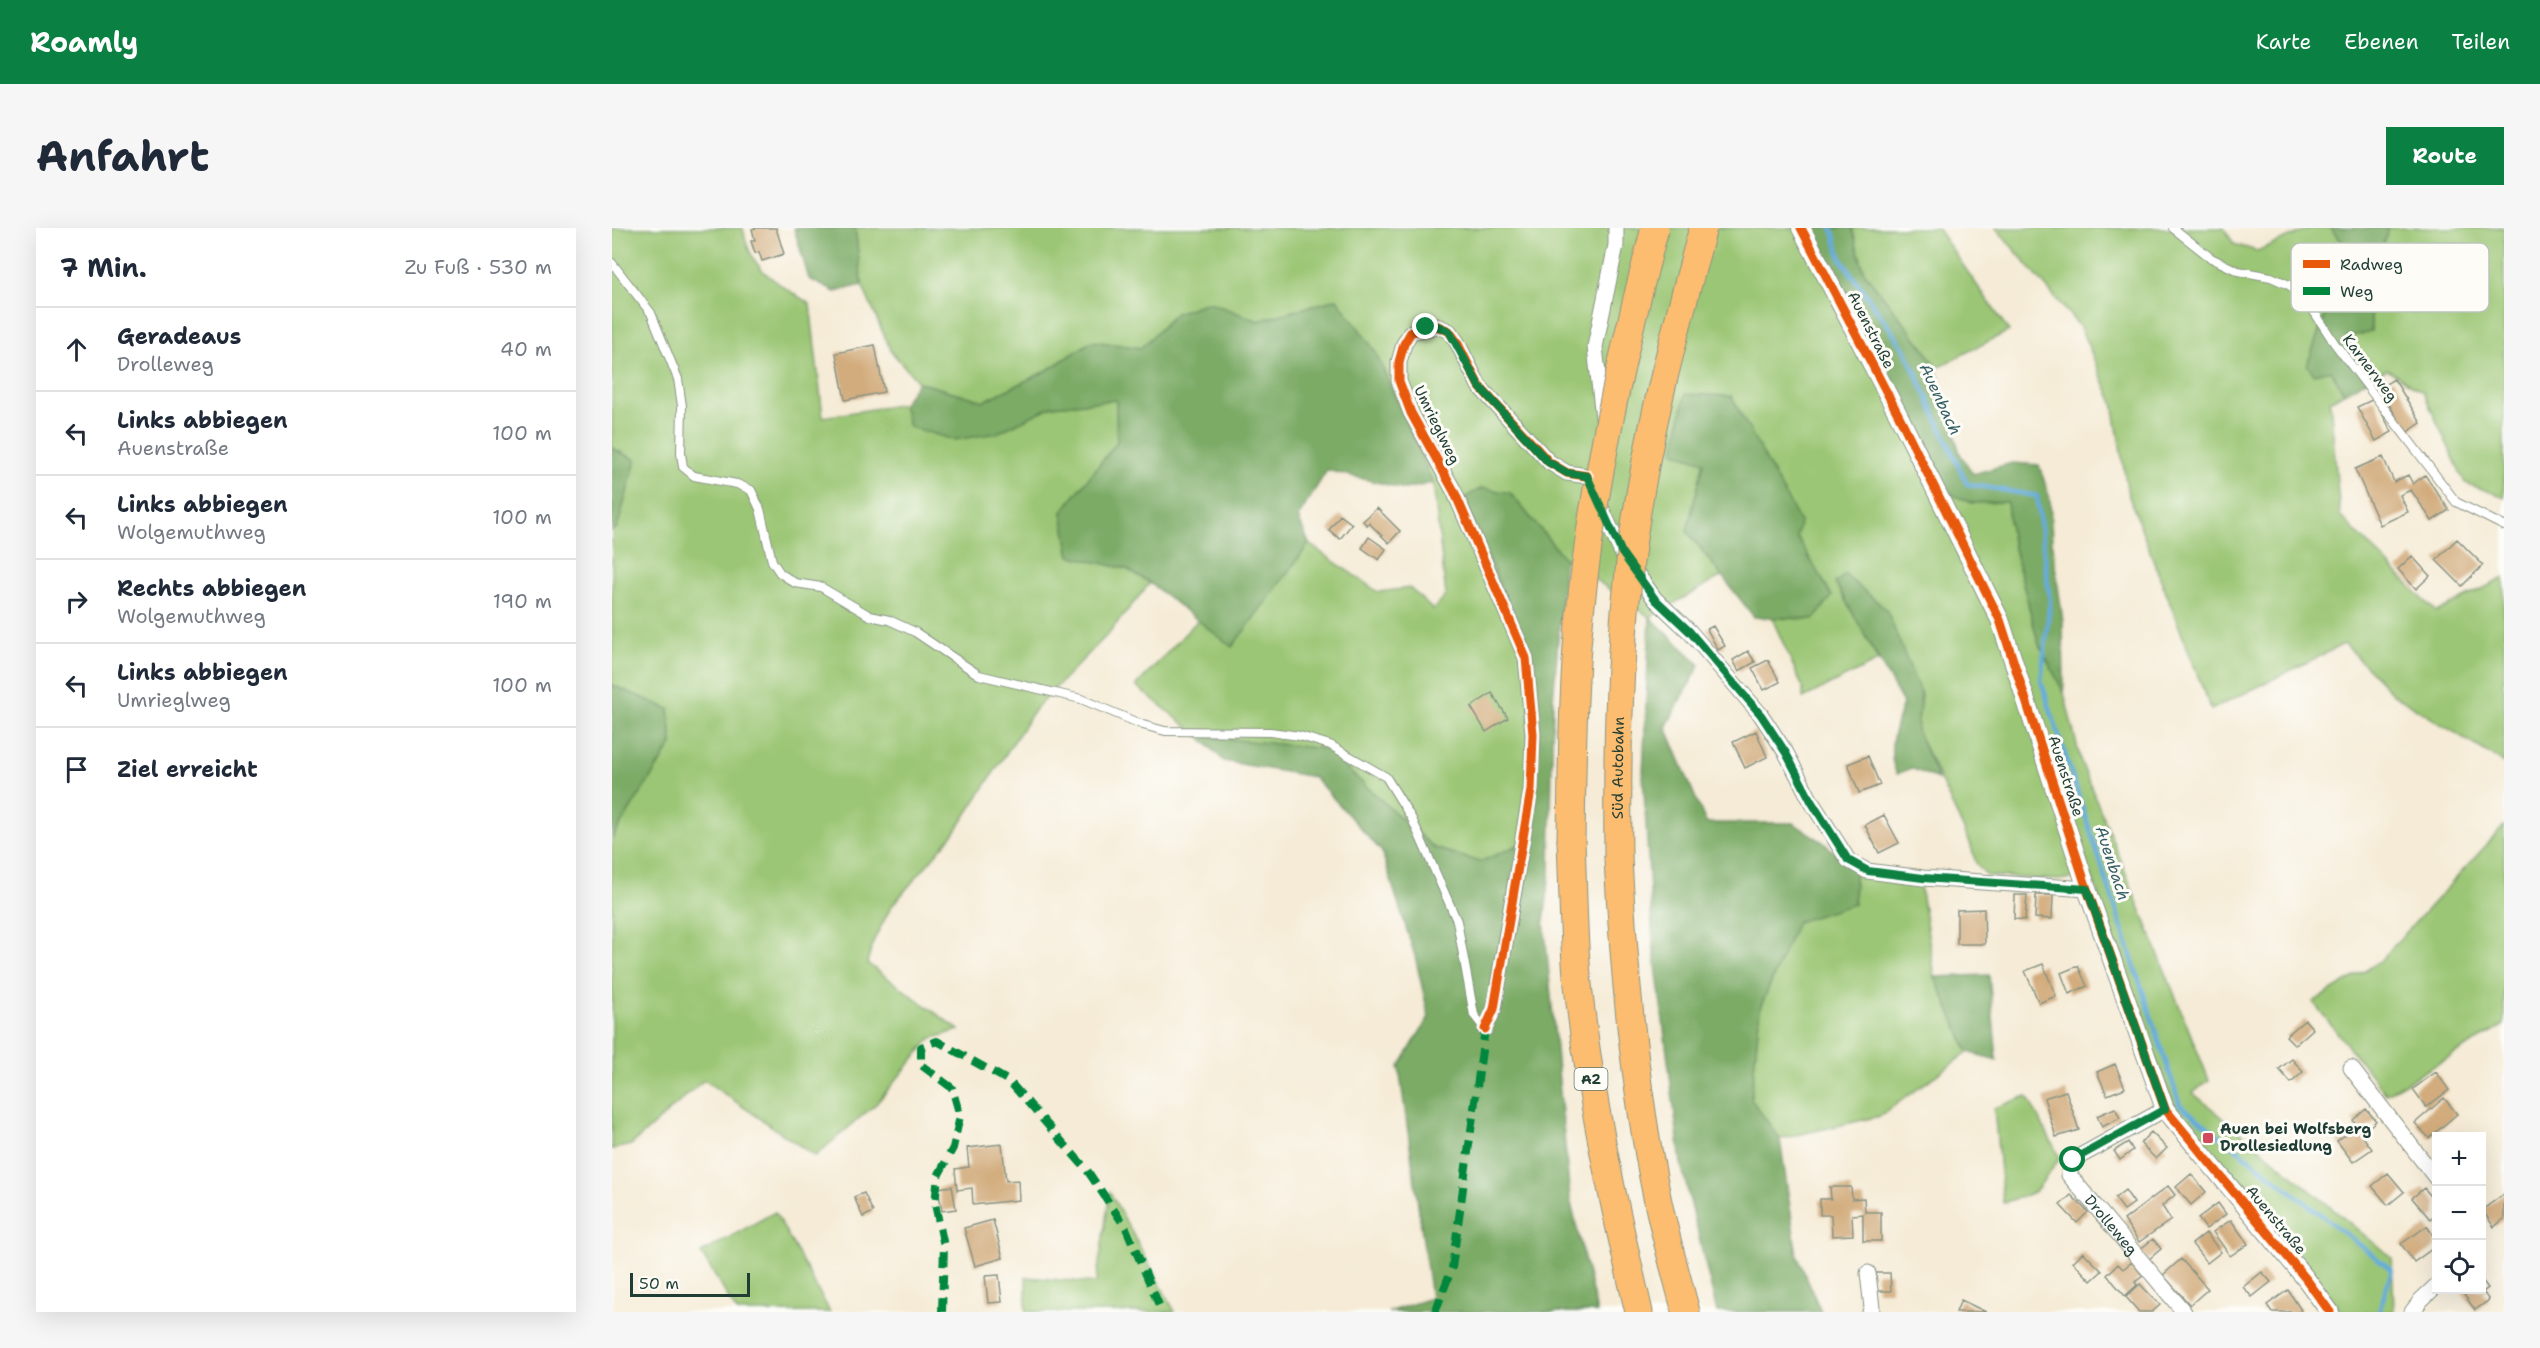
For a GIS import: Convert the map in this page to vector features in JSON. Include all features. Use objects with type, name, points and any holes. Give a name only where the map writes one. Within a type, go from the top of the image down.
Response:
[{"type":"highway","name":"A2","points":[[1639,1312],[1607,1172],[1590,1074],[1577,974],[1571,842],[1577,646],[1587,561],[1599,475],[1615,394],[1655,228]]},
{"type":"highway","name":"Süd Autobahn","points":[[1686,1312],[1657,1197],[1638,1082],[1624,968],[1618,858],[1617,729],[1629,569],[1641,487],[1658,396],[1703,228]]},
{"type":"street","points":[[1616,228],[1616,244],[1595,346],[1604,435],[1600,457],[1587,476],[1622,553],[1655,599],[1690,632],[1761,715],[1786,753],[1811,801],[1848,860],[1868,871],[1890,874],[2087,889]]},
{"type":"street","name":"Auenstraße","points":[[1805,230],[2000,620],[2087,889],[2165,1109],[2306,1279],[2330,1312]]},
{"type":"street","name":"Umrieglweg","points":[[1485,1029],[1494,1009],[1530,790],[1533,734],[1526,658],[1454,492],[1411,413],[1399,381],[1399,362],[1404,344],[1412,332],[1437,326],[1449,331],[1479,386],[1548,462],[1567,473],[1587,476]]},
{"type":"street","points":[[2351,1068],[2432,1173]]},
{"type":"street","name":"Drolleweg","points":[[2165,1109],[2073,1160],[2069,1175],[2184,1312]]},
{"type":"street","points":[[1868,1273],[1872,1308],[1870,1312]]},
{"type":"street","points":[[2412,1312],[2432,1290]]},
{"type":"lane","name":"Karnerweg","points":[[2173,228],[2211,258],[2238,271],[2271,277],[2291,287]]},
{"type":"lane","points":[[612,263],[651,313],[678,379],[682,406],[683,466],[694,476],[737,484],[751,490],[760,509],[772,561],[780,573],[795,583],[821,587],[870,616],[889,620],[915,632],[979,675],[1082,699],[1143,725],[1165,731],[1270,732],[1300,736],[1330,745],[1386,777],[1412,819],[1457,921],[1474,1015],[1485,1029]]},
{"type":"lane","name":"Karnerweg","points":[[2314,312],[2335,344],[2456,502],[2504,526]]},
{"type":"green space","points":[[612,228],[743,228],[746,243],[758,265],[776,282],[810,304],[823,417],[903,404],[909,427],[997,433],[1052,406],[1116,400],[1117,442],[1062,512],[1070,556],[1127,569],[1150,583],[1107,635],[1035,709],[955,832],[891,907],[873,942],[867,963],[959,1030],[930,1039],[876,1104],[815,1156],[704,1080],[631,1145],[612,1149],[612,838],[672,744],[669,709],[612,685],[612,530],[617,527],[636,460],[612,448]]},
{"type":"green space","points":[[794,228],[855,228],[862,285],[835,292],[809,279]]},
{"type":"green space","points":[[855,228],[1815,228],[1817,245],[1972,503],[2007,502],[2011,536],[2038,642],[2064,693],[2081,762],[2209,1080],[2193,1093],[2392,1258],[2394,1312],[2341,1312],[2310,1268],[2238,1186],[2174,1106],[2137,1012],[2092,876],[2058,880],[1987,876],[1976,863],[1970,843],[1917,730],[1921,694],[1861,626],[1878,661],[1803,698],[1803,688],[1772,618],[1814,619],[1832,596],[1797,537],[1731,396],[1675,452],[1704,461],[1687,531],[1722,576],[1650,617],[1565,559],[1510,493],[1530,659],[1528,841],[1480,862],[1434,848],[1325,749],[1199,736],[1136,686],[1198,620],[1232,646],[1309,544],[1378,592],[1410,588],[1433,610],[1446,595],[1433,483],[1337,299],[1258,321],[1208,302],[1176,313],[1142,348],[1092,341],[1046,371],[984,401],[918,382],[891,351],[862,285]]},
{"type":"green space","points":[[1815,228],[1852,228],[1864,272],[1926,351],[1936,368],[1960,454],[1973,474],[2012,463],[2039,465],[2050,499],[2052,542],[2063,622],[2064,693],[2038,642],[2011,536],[2007,502],[1972,503],[1947,493],[1817,245]]},
{"type":"green space","points":[[1852,228],[1937,228],[2009,331],[1936,368],[1926,351],[1864,272]]},
{"type":"green space","points":[[1996,228],[2224,228],[2234,244],[2257,251],[2311,228],[2330,228],[2343,243],[2291,243],[2291,312],[2326,312],[2331,370],[2344,393],[2330,401],[2340,516],[2436,612],[2504,578],[2504,763],[2394,695],[2344,644],[2211,710],[2128,494],[2113,403],[2080,327]]},
{"type":"green space","points":[[2330,228],[2389,228],[2383,243],[2343,243]]},
{"type":"green space","points":[[2389,228],[2504,228],[2504,497],[2465,483],[2423,392],[2387,369],[2375,375],[2359,358],[2347,337],[2371,332],[2371,312],[2489,312],[2489,243],[2383,243]]},
{"type":"green space","points":[[1337,299],[1375,351],[1433,483],[1405,489],[1327,470],[1298,517],[1309,544],[1232,647],[1150,583],[1127,569],[1070,556],[1062,512],[1117,442],[1116,400],[1052,406],[997,433],[954,440],[909,427],[903,404],[918,382],[984,401],[1046,371],[1092,341],[1141,348],[1176,313],[1209,302],[1258,321]]},
{"type":"green space","points":[[2326,312],[2371,312],[2371,332],[2347,337],[2359,358],[2375,375],[2344,393],[2331,370],[2314,374],[2307,365]]},
{"type":"green space","points":[[1685,394],[1731,396],[1800,522],[1797,537],[1832,596],[1814,619],[1754,617],[1687,531],[1704,462],[1674,452]]},
{"type":"green space","points":[[612,448],[636,460],[617,528],[612,530]]},
{"type":"green space","points":[[1482,488],[1510,493],[1565,559],[1553,700],[1550,873],[1544,921],[1570,1199],[1597,1312],[1388,1312],[1431,1298],[1399,1067],[1429,1017],[1415,956],[1382,852],[1314,777],[1224,761],[1199,736],[1325,749],[1434,848],[1480,862],[1528,841],[1530,659],[1464,498]]},
{"type":"green space","points":[[1845,575],[1886,609],[1921,694],[1917,730],[1938,779],[1911,768],[1897,774],[1892,747],[1903,703],[1835,583]]},
{"type":"green space","points":[[1650,617],[1700,665],[1666,727],[1706,823],[1793,823],[1823,842],[1855,871],[1854,904],[1797,922],[1760,1008],[1751,1099],[1780,1139],[1797,1255],[1821,1312],[1717,1312],[1681,1163],[1653,942],[1643,774]]},
{"type":"green space","points":[[612,685],[669,709],[672,744],[612,838]]},
{"type":"green space","points":[[2504,826],[2504,1025],[2386,1094],[2313,1002],[2379,962]]},
{"type":"green space","points":[[1855,871],[1918,873],[1935,977],[1968,1052],[1880,1116],[1780,1139],[1751,1100],[1760,1008],[1797,921],[1854,904]]},
{"type":"green space","points":[[1989,975],[1997,1060],[1968,1052],[1935,977]]},
{"type":"green space","points":[[2027,1096],[2060,1158],[2035,1192],[2003,1203],[1994,1108]]},
{"type":"green space","points":[[1110,1192],[1175,1312],[1026,1312],[1026,1277],[1096,1283]]},
{"type":"green space","points":[[775,1212],[830,1312],[737,1312],[701,1253]]},
{"type":"building","points":[[776,228],[784,254],[762,261],[759,252],[755,253],[751,241],[755,240],[752,229]]},
{"type":"building","points":[[875,345],[884,392],[845,400],[836,353]]},
{"type":"building","points":[[2394,379],[2421,423],[2406,433],[2379,388]]},
{"type":"building","points":[[2374,399],[2392,432],[2376,441],[2357,407]]},
{"type":"building","points":[[2383,457],[2394,482],[2408,475],[2413,484],[2425,475],[2449,510],[2432,521],[2411,490],[2400,495],[2408,512],[2380,525],[2355,469]]},
{"type":"building","points":[[1377,508],[1400,531],[1389,543],[1369,523],[1367,525],[1363,521]]},
{"type":"building","points":[[1340,515],[1352,524],[1340,539],[1329,530]]},
{"type":"building","points":[[1369,537],[1386,549],[1379,560],[1362,548]]},
{"type":"building","points":[[2457,539],[2483,565],[2462,586],[2436,560]]},
{"type":"building","points":[[2412,556],[2430,576],[2416,589],[2398,569]]},
{"type":"building","points":[[1713,626],[1725,646],[1718,650],[1707,629]]},
{"type":"building","points":[[1748,651],[1755,662],[1739,671],[1733,660]]},
{"type":"building","points":[[1768,660],[1780,682],[1764,690],[1752,668]]},
{"type":"building","points":[[1492,693],[1508,718],[1486,732],[1471,707]]},
{"type":"building","points":[[1756,731],[1767,757],[1745,768],[1733,742]]},
{"type":"building","points":[[1868,756],[1880,785],[1859,793],[1848,764]]},
{"type":"building","points":[[1884,815],[1899,843],[1879,853],[1865,825]]},
{"type":"building","points":[[2015,895],[2027,895],[2025,920],[2014,919]]},
{"type":"building","points":[[2036,895],[2053,895],[2052,919],[2035,918]]},
{"type":"building","points":[[1984,909],[1985,944],[1957,944],[1957,910]]},
{"type":"building","points":[[2043,964],[2056,996],[2039,1003],[2025,971]]},
{"type":"building","points":[[2078,966],[2087,986],[2069,994],[2061,973]]},
{"type":"building","points":[[2305,1020],[2313,1029],[2295,1045],[2286,1036]]},
{"type":"building","points":[[2292,1059],[2303,1072],[2291,1083],[2279,1069]]},
{"type":"building","points":[[2115,1064],[2125,1088],[2107,1095],[2097,1072]]},
{"type":"building","points":[[2436,1072],[2449,1090],[2426,1107],[2413,1089]]},
{"type":"building","points":[[2066,1091],[2079,1130],[2056,1137],[2044,1098]]},
{"type":"building","points":[[2444,1098],[2457,1114],[2436,1132],[2432,1132],[2429,1138],[2415,1123]]},
{"type":"building","points":[[2115,1108],[2120,1118],[2102,1127],[2097,1116]]},
{"type":"building","points":[[2366,1109],[2376,1121],[2363,1132],[2353,1120]]},
{"type":"building","points":[[2356,1127],[2372,1149],[2353,1162],[2337,1141]]},
{"type":"building","points":[[2151,1132],[2167,1148],[2156,1159],[2140,1143]]},
{"type":"building","points":[[2128,1142],[2133,1150],[2120,1160],[2114,1151]]},
{"type":"building","points":[[1002,1144],[1006,1181],[1018,1180],[1019,1200],[973,1205],[972,1188],[957,1190],[955,1169],[969,1167],[967,1148]]},
{"type":"building","points":[[2388,1173],[2404,1192],[2388,1205],[2372,1186]]},
{"type":"building","points":[[2191,1174],[2206,1192],[2191,1205],[2176,1187]]},
{"type":"building","points":[[952,1186],[956,1209],[942,1211],[938,1188]]},
{"type":"building","points":[[2168,1186],[2175,1195],[2162,1206],[2171,1220],[2139,1242],[2124,1220]]},
{"type":"building","points":[[1830,1187],[1851,1187],[1852,1199],[1864,1198],[1865,1212],[1881,1212],[1881,1241],[1863,1241],[1863,1214],[1852,1215],[1853,1235],[1832,1236],[1831,1215],[1820,1215],[1820,1199],[1831,1199]]},
{"type":"building","points":[[2424,1188],[2432,1197],[2432,1217],[2430,1219],[2412,1198]]},
{"type":"building","points":[[2125,1190],[2134,1203],[2124,1210],[2115,1198]]},
{"type":"building","points":[[864,1193],[873,1212],[863,1217],[854,1197]]},
{"type":"building","points":[[2504,1194],[2504,1219],[2494,1227],[2486,1216],[2486,1207]]},
{"type":"building","points":[[2071,1195],[2088,1212],[2077,1223],[2060,1205]]},
{"type":"building","points":[[2218,1203],[2226,1214],[2206,1229],[2198,1218]]},
{"type":"building","points":[[993,1220],[1003,1258],[975,1266],[964,1228]]},
{"type":"building","points":[[2231,1220],[2248,1244],[2230,1256],[2213,1232]]},
{"type":"building","points":[[2427,1226],[2432,1234],[2432,1249],[2414,1262],[2401,1244]]},
{"type":"building","points":[[2206,1233],[2221,1252],[2207,1263],[2192,1244]]},
{"type":"building","points":[[2153,1239],[2161,1249],[2148,1260],[2139,1250]]},
{"type":"building","points":[[2083,1252],[2102,1271],[2091,1281],[2073,1262]]},
{"type":"building","points":[[2181,1259],[2208,1289],[2190,1305],[2163,1275]]},
{"type":"building","points":[[2132,1262],[2143,1276],[2135,1282],[2137,1285],[2125,1296],[2107,1275],[2118,1264],[2123,1269]]},
{"type":"building","points":[[2262,1272],[2271,1282],[2252,1297],[2243,1287]]},
{"type":"building","points":[[1876,1273],[1890,1273],[1891,1291],[1877,1291]]},
{"type":"building","points":[[999,1275],[1002,1302],[988,1303],[985,1276]]},
{"type":"building","points":[[2140,1284],[2160,1305],[2152,1312],[2139,1312],[2126,1297]]},
{"type":"building","points":[[2288,1290],[2301,1310],[2272,1312],[2267,1305]]},
{"type":"building","points":[[2463,1294],[2484,1294],[2489,1300],[2475,1310]]},
{"type":"building","points":[[1961,1300],[1986,1312],[1956,1312]]},
{"type":"waterway","name":"Auenbach","points":[[1832,228],[1841,259],[1905,350],[1967,484],[2037,496],[2050,601],[2041,681],[2180,1105],[2392,1270],[2379,1312]]},
{"type":"marked path","points":[[1435,1312],[1452,1268],[1485,1029]]},
{"type":"marked path","points":[[942,1312],[944,1246],[935,1204],[938,1176],[953,1148],[960,1116],[952,1088],[921,1065],[921,1047],[937,1041],[1009,1081],[1087,1170],[1126,1228],[1162,1312]]},
{"type":"cycle path","points":[[1801,228],[1899,416],[2000,620],[2087,889],[2165,1109],[2306,1279],[2330,1312]]},
{"type":"cycle path","points":[[1485,1029],[1494,1009],[1531,790],[1533,734],[1526,658],[1454,491],[1411,413],[1399,381],[1399,362],[1404,344],[1411,332],[1437,326],[1449,331],[1479,386],[1549,462],[1567,473],[1587,476]]},
{"type":"place","name":"Auen bei Wolfsberg Drollesiedlung","points":[[2208,1138]]},
{"type":"route","points":[[1426,327],[1437,326],[1449,331],[1479,386],[1548,462],[1567,473],[1587,476],[1622,553],[1655,599],[1722,667],[1761,715],[1786,753],[1811,801],[1848,860],[1868,871],[1923,878],[2087,889],[2165,1109],[2073,1160]]}]
